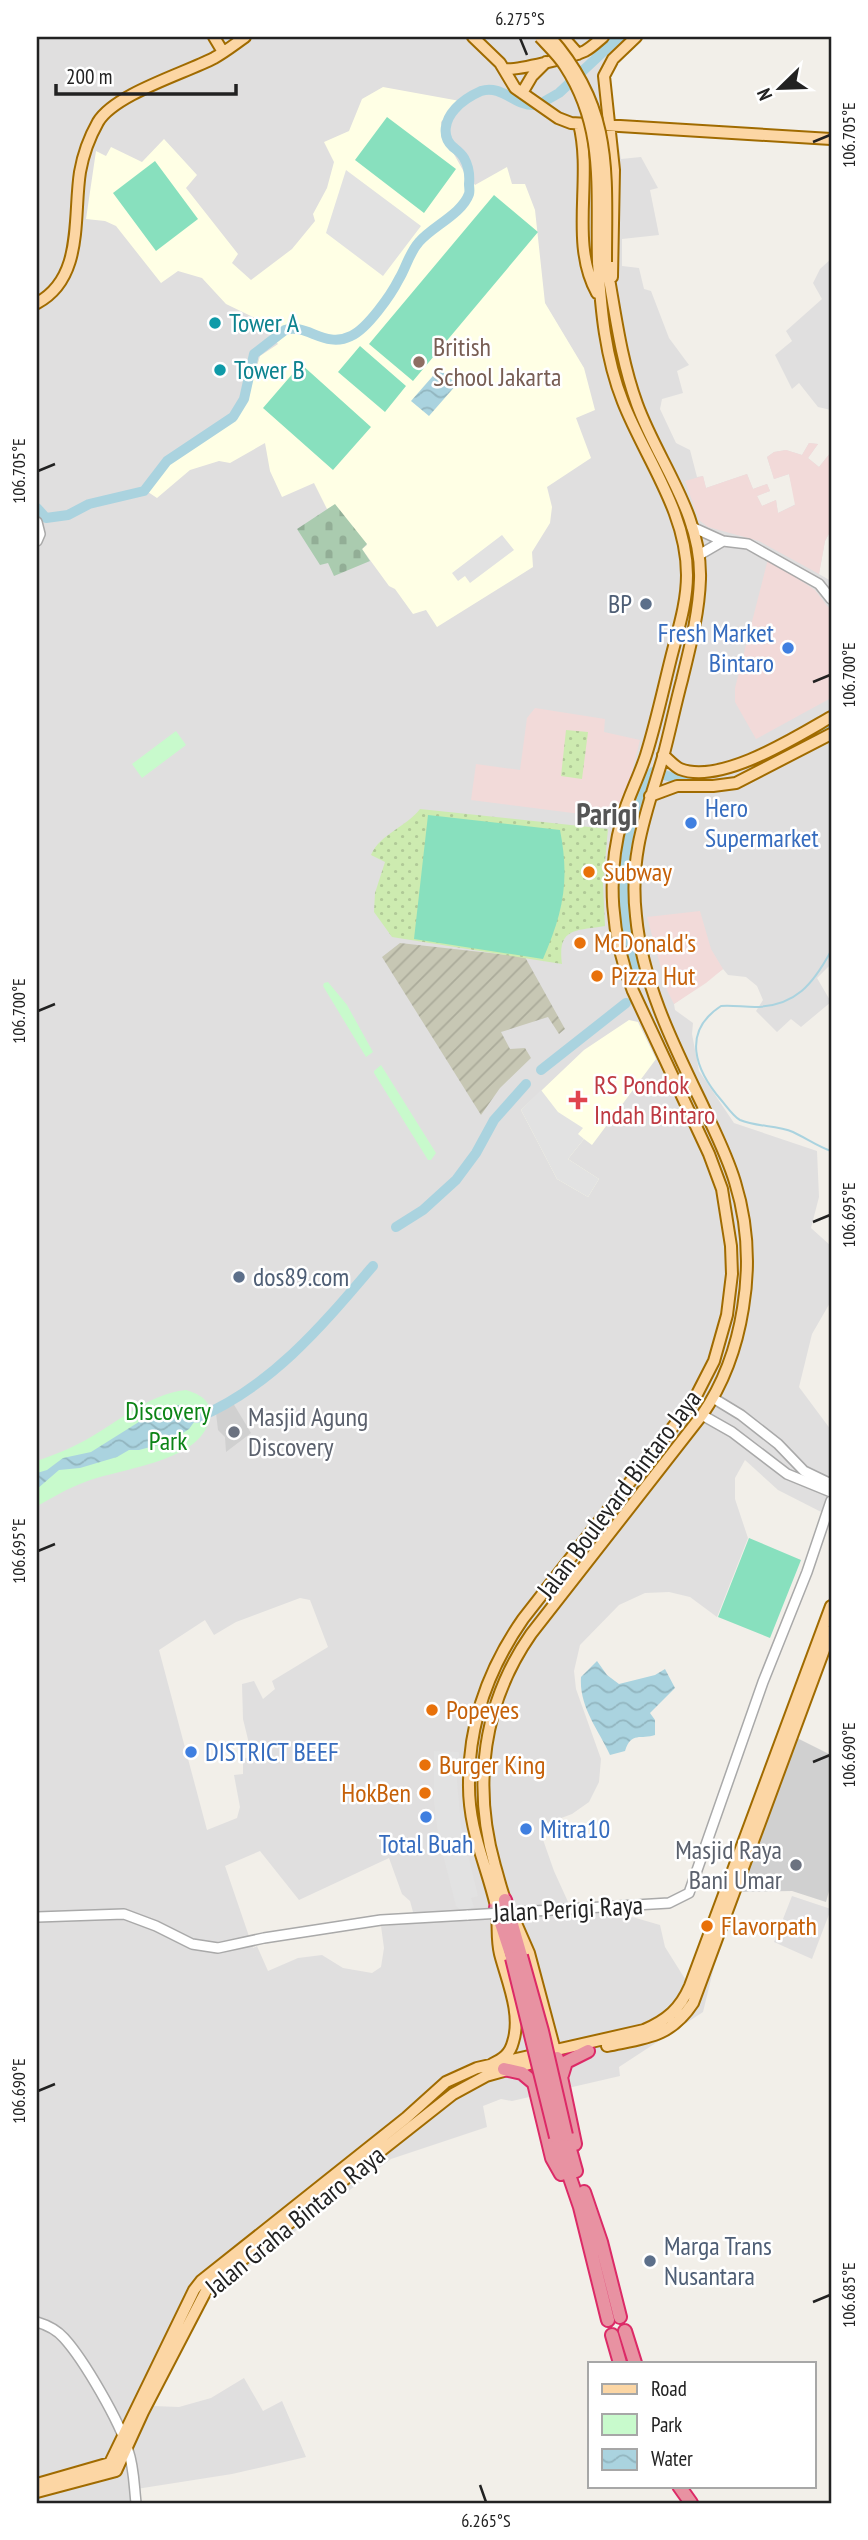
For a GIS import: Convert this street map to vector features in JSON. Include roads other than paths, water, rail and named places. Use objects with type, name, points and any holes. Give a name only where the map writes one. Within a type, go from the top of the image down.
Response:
[{"type":"highway","points":[[501,1904],[517,1957],[561,2136],[585,2206],[601,2242],[614,2319]]},
{"type":"highway","points":[[562,2080],[566,2062],[588,2051]]},
{"type":"highway","points":[[556,2054],[585,2206]]},
{"type":"highway","points":[[498,2067],[522,2073],[534,2083],[552,2158],[585,2206]]},
{"type":"highway","points":[[620,2362],[618,2333],[634,2362]]},
{"type":"highway","points":[[671,2488],[681,2503]]},
{"type":"highway","points":[[680,2488],[691,2503]]},
{"type":"main road","points":[[214,37],[223,52]]},
{"type":"main road","points":[[37,303],[60,284],[69,268],[80,171],[86,146],[108,109],[223,52],[245,37]]},
{"type":"main road","points":[[473,37],[504,69],[513,86],[558,118],[579,124],[831,139]]},
{"type":"main road","name":"Jalan Boulevard Bintaro Jaya","points":[[501,1904],[488,1840],[482,1784],[490,1721],[502,1684],[531,1634],[713,1398],[734,1348],[746,1290],[748,1265],[742,1206],[724,1153],[681,1061],[648,972],[638,936],[634,895],[638,843],[662,760],[690,645],[699,593],[699,555],[678,490],[638,407],[622,357],[611,292],[602,262],[597,155],[587,114],[570,75],[540,37]]},
{"type":"main road","name":"Jalan Boulevard Bintaro Jaya","points":[[501,1904],[473,1829],[468,1784],[471,1749],[484,1692],[501,1653],[523,1619],[687,1411],[701,1387],[720,1343],[729,1301],[731,1247],[726,1209],[709,1154],[629,981],[615,928],[613,874],[621,821],[646,757],[686,596],[687,574],[676,520],[622,398],[605,338],[600,299],[606,164],[602,131],[578,71],[550,37]]},
{"type":"main road","points":[[563,37],[578,54]]},
{"type":"main road","points":[[504,69],[515,70],[578,54],[603,37]]},
{"type":"main road","points":[[611,292],[614,170],[604,76],[613,59],[636,37]]},
{"type":"main road","points":[[522,93],[532,76],[547,61]]},
{"type":"main road","points":[[579,124],[584,155],[586,257],[589,274],[600,299]]},
{"type":"main road","points":[[675,642],[681,649],[690,645]]},
{"type":"main road","points":[[671,658],[680,657],[685,664]]},
{"type":"main road","points":[[662,760],[678,777],[713,786],[736,783],[804,742],[831,717]]},
{"type":"main road","points":[[650,796],[678,777],[721,771],[831,734]]},
{"type":"main road","points":[[629,981],[648,972]]},
{"type":"main road","points":[[726,1209],[733,1211],[742,1206]]},
{"type":"main road","points":[[556,2054],[680,2021],[693,2003],[744,1851],[823,1640],[831,1606]]},
{"type":"main road","points":[[823,1640],[831,1631]]},
{"type":"main road","points":[[501,1904],[499,1949],[532,2059]]},
{"type":"main road","points":[[501,1904],[530,1952],[556,2054]]},
{"type":"main road","points":[[498,2067],[513,2042],[516,2028],[510,1986]]},
{"type":"main road","points":[[556,2054],[588,2051],[646,2038],[663,2027]]},
{"type":"main road","name":"Jalan Graha Bintaro Raya","points":[[40,2487],[116,2471],[125,2442],[201,2296],[229,2265],[453,2094],[498,2067],[556,2054]]},
{"type":"street","points":[[37,522],[40,534],[37,541]]},
{"type":"street","points":[[692,527],[723,541],[748,544],[819,584],[831,599]]},
{"type":"street","points":[[699,555],[723,541]]},
{"type":"street","points":[[713,1398],[778,1444],[804,1471],[831,1484]]},
{"type":"street","points":[[702,1415],[732,1432],[787,1474],[831,1492]]},
{"type":"street","name":"Jalan Perigi Raya","points":[[37,1917],[124,1914],[192,1944],[218,1948],[381,1920],[669,1903],[689,1894],[831,1501]]},
{"type":"street","points":[[37,2322],[55,2330],[65,2339],[99,2389],[125,2442],[132,2466],[136,2503]]},
{"type":"water","points":[[439,369],[457,384],[429,416],[411,401]]},
{"type":"water","points":[[179,1405],[190,1408],[197,1418],[189,1429],[169,1442],[129,1450],[117,1457],[80,1468],[59,1470],[37,1489],[37,1473],[47,1470],[63,1458],[91,1452],[142,1420]]},
{"type":"water","points":[[597,1661],[607,1675],[619,1684],[655,1675],[665,1669],[675,1688],[650,1713],[655,1720],[655,1735],[633,1738],[625,1751],[610,1755],[590,1718],[581,1688],[581,1677]]},
{"type":"waterway","points":[[545,101],[559,93],[619,37]]},
{"type":"waterway","points":[[37,508],[46,518],[68,515],[89,504],[144,491],[167,461],[233,417],[244,399],[254,354],[285,330],[301,330],[333,340],[357,332],[390,294],[419,242],[460,208],[469,194],[467,164],[447,138],[447,123],[452,113],[470,97],[489,90],[528,105],[535,105]]},
{"type":"waterway","points":[[793,744],[831,724]]},
{"type":"waterway","points":[[637,977],[623,897],[625,857],[633,816],[653,772],[675,778],[703,775]]},
{"type":"waterway","points":[[831,951],[810,983],[792,998],[769,1006],[721,1006],[708,1016],[700,1027],[696,1052],[705,1077],[738,1119],[793,1132],[831,1151]]},
{"type":"waterway","points":[[541,1070],[626,1003]]},
{"type":"waterway","points":[[396,1227],[423,1210],[456,1180],[476,1153],[494,1120],[526,1084]]},
{"type":"waterway","points":[[197,1418],[249,1390],[272,1372],[294,1353],[373,1266]]},
{"type":"place","name":"Tower A","points":[[215,323]]},
{"type":"place","name":"British School Jakarta","points":[[419,362]]},
{"type":"place","name":"Tower B","points":[[220,370]]},
{"type":"place","name":"BP","points":[[646,604]]},
{"type":"place","name":"Fresh Market Bintaro","points":[[788,648]]},
{"type":"place","name":"Hero Supermarket","points":[[691,823]]},
{"type":"place","name":"Subway","points":[[589,872]]},
{"type":"place","name":"McDonald's","points":[[580,943]]},
{"type":"place","name":"Pizza Hut","points":[[597,976]]},
{"type":"place","name":"RS Pondok Indah Bintaro","points":[[578,1100]]},
{"type":"place","name":"dos89.com","points":[[239,1277]]},
{"type":"place","name":"Masjid Agung Discovery","points":[[234,1432]]},
{"type":"place","name":"Popeyes","points":[[432,1710]]},
{"type":"place","name":"DISTRICT BEEF","points":[[191,1752]]},
{"type":"place","name":"Burger King","points":[[425,1765]]},
{"type":"place","name":"HokBen","points":[[425,1793]]},
{"type":"place","name":"Total Buah","points":[[426,1817]]},
{"type":"place","name":"Mitra10","points":[[526,1829]]},
{"type":"place","name":"Masjid Raya Bani Umar","points":[[796,1865]]},
{"type":"place","name":"Flavorpath","points":[[707,1926]]},
{"type":"place","name":"Marga Trans Nusantara","points":[[650,2261]]},
{"type":"district","name":"Parigi","points":[[607,815]]},
{"type":"park label","name":"Discovery Park","points":[[168,1426]]}]
